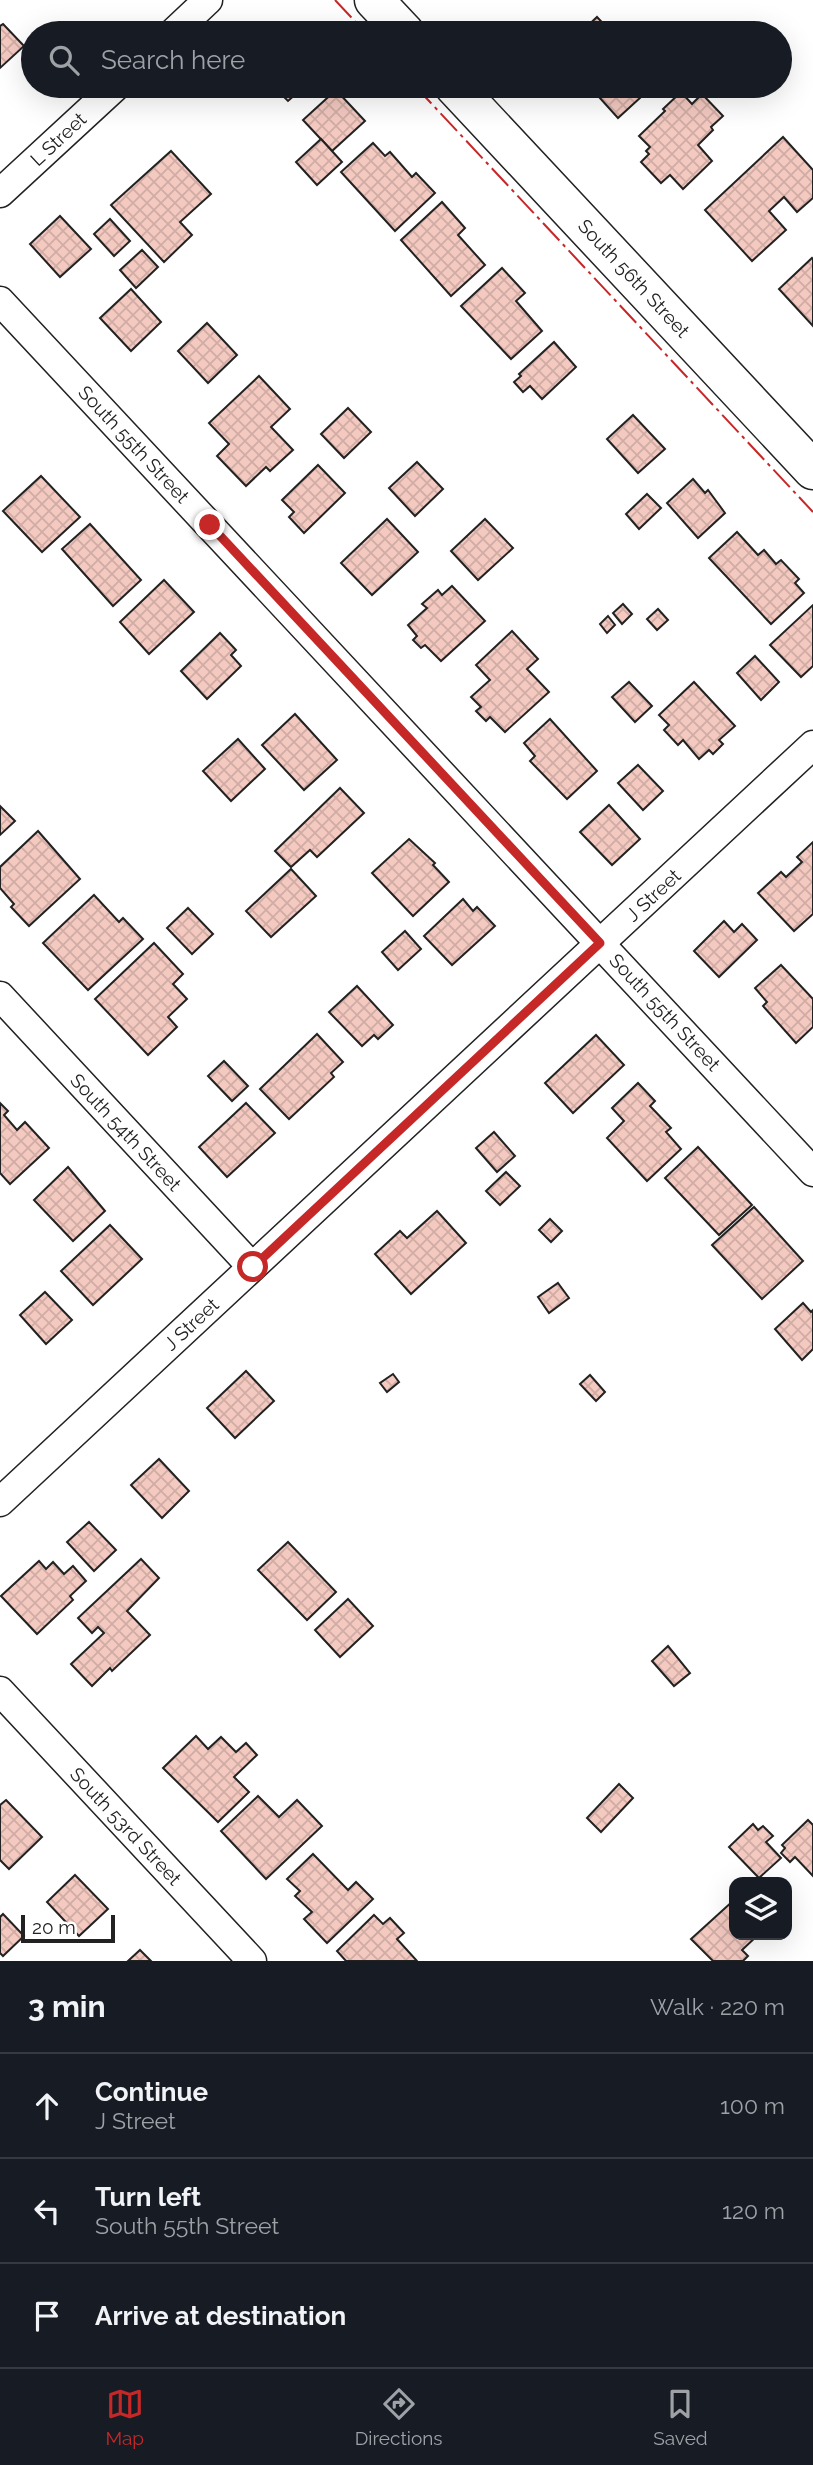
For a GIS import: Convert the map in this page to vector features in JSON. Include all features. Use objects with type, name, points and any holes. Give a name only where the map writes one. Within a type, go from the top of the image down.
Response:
[{"type":"main road","points":[[374,0],[394,21]]},
{"type":"main road","name":"South 56th Street","points":[[465,98],[813,470]]},
{"type":"street","points":[[186,21],[208,0]]},
{"type":"street","name":"L Street","points":[[0,193],[103,98]]},
{"type":"street","name":"South 55th Street","points":[[0,301],[813,1172]]},
{"type":"street","name":"J Street","points":[[0,1502],[813,745]]},
{"type":"street","name":"South 54th Street","points":[[0,996],[253,1267]]},
{"type":"street","name":"South 53rd Street","points":[[0,1691],[252,1961]]},
{"type":"building","points":[[3,24],[21,43],[21,49],[0,68],[0,26]]},
{"type":"building","points":[[327,98],[343,98],[365,121],[332,151],[303,120]]},
{"type":"building","points":[[600,98],[640,98],[618,118]]},
{"type":"building","points":[[675,98],[686,98],[692,104],[698,98],[706,98],[723,116],[698,145],[712,161],[683,189],[670,175],[661,183],[641,162],[649,154],[646,151],[650,147],[639,136],[665,111],[663,109]]},
{"type":"building","points":[[783,137],[813,170],[813,198],[797,212],[784,197],[769,211],[786,230],[752,261],[705,210]]},
{"type":"building","points":[[321,139],[342,162],[317,185],[296,162]]},
{"type":"building","points":[[373,143],[385,156],[390,152],[412,177],[416,173],[435,193],[395,231],[341,172]]},
{"type":"building","points":[[171,151],[211,194],[180,222],[192,235],[164,262],[111,205]]},
{"type":"building","points":[[442,202],[465,228],[458,235],[485,265],[451,296],[401,240]]},
{"type":"building","points":[[60,216],[91,249],[60,277],[30,244]]},
{"type":"building","points":[[110,219],[130,241],[114,256],[94,234]]},
{"type":"building","points":[[142,250],[158,267],[136,288],[120,270]]},
{"type":"building","points":[[813,259],[813,326],[779,289]]},
{"type":"building","points":[[502,268],[525,293],[516,301],[542,331],[511,359],[461,306]]},
{"type":"building","points":[[131,289],[161,322],[131,351],[100,318]]},
{"type":"building","points":[[207,323],[237,355],[208,383],[178,351]]},
{"type":"building","points":[[554,342],[576,367],[542,399],[530,386],[523,392],[514,382],[521,376],[519,374]]},
{"type":"building","points":[[259,376],[290,409],[271,427],[293,450],[270,471],[266,467],[246,486],[217,456],[229,444],[209,423]]},
{"type":"building","points":[[348,408],[371,432],[344,458],[321,434]]},
{"type":"building","points":[[633,415],[665,449],[638,473],[607,439]]},
{"type":"building","points":[[417,462],[443,489],[415,516],[389,488]]},
{"type":"building","points":[[318,465],[345,493],[304,533],[289,517],[294,512],[282,500]]},
{"type":"building","points":[[41,476],[80,517],[42,552],[3,511]]},
{"type":"building","points":[[693,479],[705,493],[708,490],[725,513],[698,538],[667,503]]},
{"type":"building","points":[[647,494],[661,508],[639,529],[626,514]]},
{"type":"building","points":[[387,519],[418,552],[372,595],[341,563]]},
{"type":"building","points":[[485,519],[513,548],[478,580],[451,551]]},
{"type":"building","points":[[90,524],[141,580],[113,606],[62,549]]},
{"type":"building","points":[[737,532],[758,555],[764,550],[776,564],[781,560],[799,579],[795,583],[804,593],[771,624],[709,558]]},
{"type":"building","points":[[164,580],[194,612],[149,654],[120,622]]},
{"type":"building","points":[[452,586],[485,621],[441,661],[425,645],[421,648],[413,640],[417,636],[408,625],[427,608],[422,604],[438,590],[442,595]]},
{"type":"building","points":[[623,604],[632,614],[622,624],[613,613]]},
{"type":"building","points":[[813,605],[813,666],[801,677],[770,645]]},
{"type":"building","points":[[658,609],[668,620],[657,630],[647,619]]},
{"type":"building","points":[[608,616],[615,625],[607,633],[600,624]]},
{"type":"building","points":[[512,631],[538,659],[527,669],[549,692],[505,732],[490,717],[486,721],[476,711],[481,707],[471,697],[490,680],[476,665]]},
{"type":"building","points":[[220,633],[236,650],[231,655],[241,666],[207,699],[181,671]]},
{"type":"building","points":[[755,656],[779,682],[761,700],[737,673]]},
{"type":"building","points":[[629,682],[652,706],[635,722],[612,697]]},
{"type":"building","points":[[694,682],[735,726],[719,740],[723,744],[713,754],[709,750],[699,759],[683,740],[678,745],[664,730],[669,725],[659,715]]},
{"type":"building","points":[[295,714],[337,760],[304,790],[262,745]]},
{"type":"building","points":[[550,719],[597,771],[567,799],[530,761],[535,756],[524,743]]},
{"type":"building","points":[[238,739],[265,769],[231,801],[203,771]]},
{"type":"building","points":[[638,765],[663,791],[643,810],[618,783]]},
{"type":"building","points":[[340,788],[364,813],[317,857],[310,850],[291,867],[275,851]]},
{"type":"building","points":[[609,805],[640,839],[612,865],[580,832]]},
{"type":"building","points":[[0,806],[15,821],[0,835]]},
{"type":"building","points":[[38,831],[80,879],[29,926],[11,907],[14,904],[0,888],[0,867]]},
{"type":"building","points":[[409,839],[435,863],[433,865],[449,882],[413,916],[372,873]]},
{"type":"building","points":[[813,842],[813,914],[794,931],[758,893],[781,872],[786,877],[802,862],[797,857]]},
{"type":"building","points":[[291,869],[316,896],[271,937],[246,911]]},
{"type":"building","points":[[94,895],[119,922],[123,918],[143,939],[88,990],[43,943]]},
{"type":"building","points":[[463,899],[473,911],[477,907],[495,926],[452,965],[424,936]]},
{"type":"building","points":[[188,908],[213,934],[192,954],[167,928]]},
{"type":"building","points":[[724,921],[734,932],[742,924],[757,940],[719,977],[694,951]]},
{"type":"building","points":[[405,931],[421,949],[398,970],[382,952]]},
{"type":"building","points":[[154,943],[183,974],[173,984],[187,999],[168,1017],[177,1027],[148,1055],[95,999]]},
{"type":"building","points":[[781,965],[813,999],[813,1027],[796,1043],[763,1006],[767,1002],[755,988]]},
{"type":"building","points":[[357,986],[393,1025],[378,1039],[374,1035],[362,1046],[329,1012]]},
{"type":"building","points":[[317,1034],[343,1062],[331,1073],[334,1077],[289,1119],[260,1089]]},
{"type":"building","points":[[596,1035],[624,1065],[573,1113],[545,1083]]},
{"type":"building","points":[[224,1061],[248,1086],[232,1101],[208,1076]]},
{"type":"building","points":[[638,1083],[655,1101],[650,1106],[671,1128],[666,1132],[681,1149],[647,1181],[607,1138],[624,1121],[612,1108]]},
{"type":"building","points":[[0,1103],[8,1111],[4,1115],[17,1130],[25,1122],[49,1148],[10,1184],[0,1173]]},
{"type":"building","points":[[246,1103],[275,1133],[227,1177],[199,1147]]},
{"type":"building","points":[[494,1132],[515,1156],[497,1172],[476,1148]]},
{"type":"building","points":[[698,1147],[752,1205],[719,1235],[665,1178]]},
{"type":"building","points":[[68,1167],[105,1211],[73,1241],[34,1200]]},
{"type":"building","points":[[506,1172],[520,1186],[500,1205],[486,1191]]},
{"type":"building","points":[[754,1207],[803,1261],[762,1299],[712,1245]]},
{"type":"building","points":[[437,1211],[466,1243],[411,1294],[375,1254],[400,1231],[407,1238]]},
{"type":"building","points":[[550,1219],[562,1231],[551,1242],[539,1230]]},
{"type":"building","points":[[110,1225],[142,1259],[93,1305],[61,1271]]},
{"type":"building","points":[[558,1283],[569,1298],[549,1313],[538,1297]]},
{"type":"building","points":[[45,1292],[72,1320],[46,1344],[20,1315]]},
{"type":"building","points":[[803,1303],[811,1312],[813,1310],[813,1349],[802,1360],[775,1329]]},
{"type":"building","points":[[246,1371],[274,1401],[235,1438],[207,1408]]},
{"type":"building","points":[[393,1374],[399,1382],[387,1392],[380,1383]]},
{"type":"building","points":[[590,1375],[605,1392],[596,1401],[580,1384]]},
{"type":"building","points":[[159,1459],[189,1491],[162,1518],[131,1485]]},
{"type":"building","points":[[89,1522],[116,1550],[94,1571],[67,1542]]},
{"type":"building","points":[[288,1542],[336,1592],[307,1620],[258,1570]]},
{"type":"building","points":[[141,1559],[159,1578],[127,1611],[150,1635],[92,1686],[71,1664],[104,1633],[98,1627],[92,1633],[78,1618]]},
{"type":"building","points":[[39,1561],[46,1569],[53,1562],[64,1574],[73,1566],[86,1581],[70,1596],[73,1600],[37,1634],[1,1596]]},
{"type":"building","points":[[348,1599],[373,1626],[340,1657],[315,1630]]},
{"type":"building","points":[[668,1646],[690,1673],[674,1686],[652,1661]]},
{"type":"building","points":[[196,1736],[208,1749],[221,1737],[236,1752],[246,1743],[257,1755],[234,1777],[249,1792],[218,1822],[163,1768]]},
{"type":"building","points":[[619,1784],[633,1798],[601,1832],[587,1818]]},
{"type":"building","points":[[258,1796],[279,1817],[297,1800],[322,1826],[266,1879],[221,1831]]},
{"type":"building","points":[[6,1800],[42,1837],[9,1869],[0,1860],[0,1805]]},
{"type":"building","points":[[808,1820],[813,1825],[813,1876],[795,1857],[790,1862],[781,1853],[785,1848],[782,1845]]},
{"type":"building","points":[[753,1824],[758,1830],[763,1826],[773,1836],[766,1842],[781,1858],[758,1877],[729,1847]]},
{"type":"building","points":[[313,1854],[348,1890],[356,1882],[373,1899],[327,1943],[304,1919],[312,1912],[295,1896],[300,1891],[287,1879]]},
{"type":"building","points":[[75,1875],[108,1909],[79,1936],[47,1902]]},
{"type":"building","points":[[729,1905],[729,1940],[753,1940],[742,1950],[748,1956],[743,1961],[713,1961],[691,1939]]},
{"type":"building","points":[[3,1914],[24,1936],[3,1956],[0,1953],[0,1917]]},
{"type":"building","points":[[374,1915],[383,1924],[390,1918],[404,1933],[397,1939],[417,1961],[346,1961],[337,1951]]},
{"type":"building","points":[[140,1950],[151,1961],[128,1961]]},
{"type":"power","points":[[335,0],[355,21]]},
{"type":"power","points":[[426,98],[813,512]]},
{"type":"route","points":[[210,525],[600,943],[253,1267]]}]
